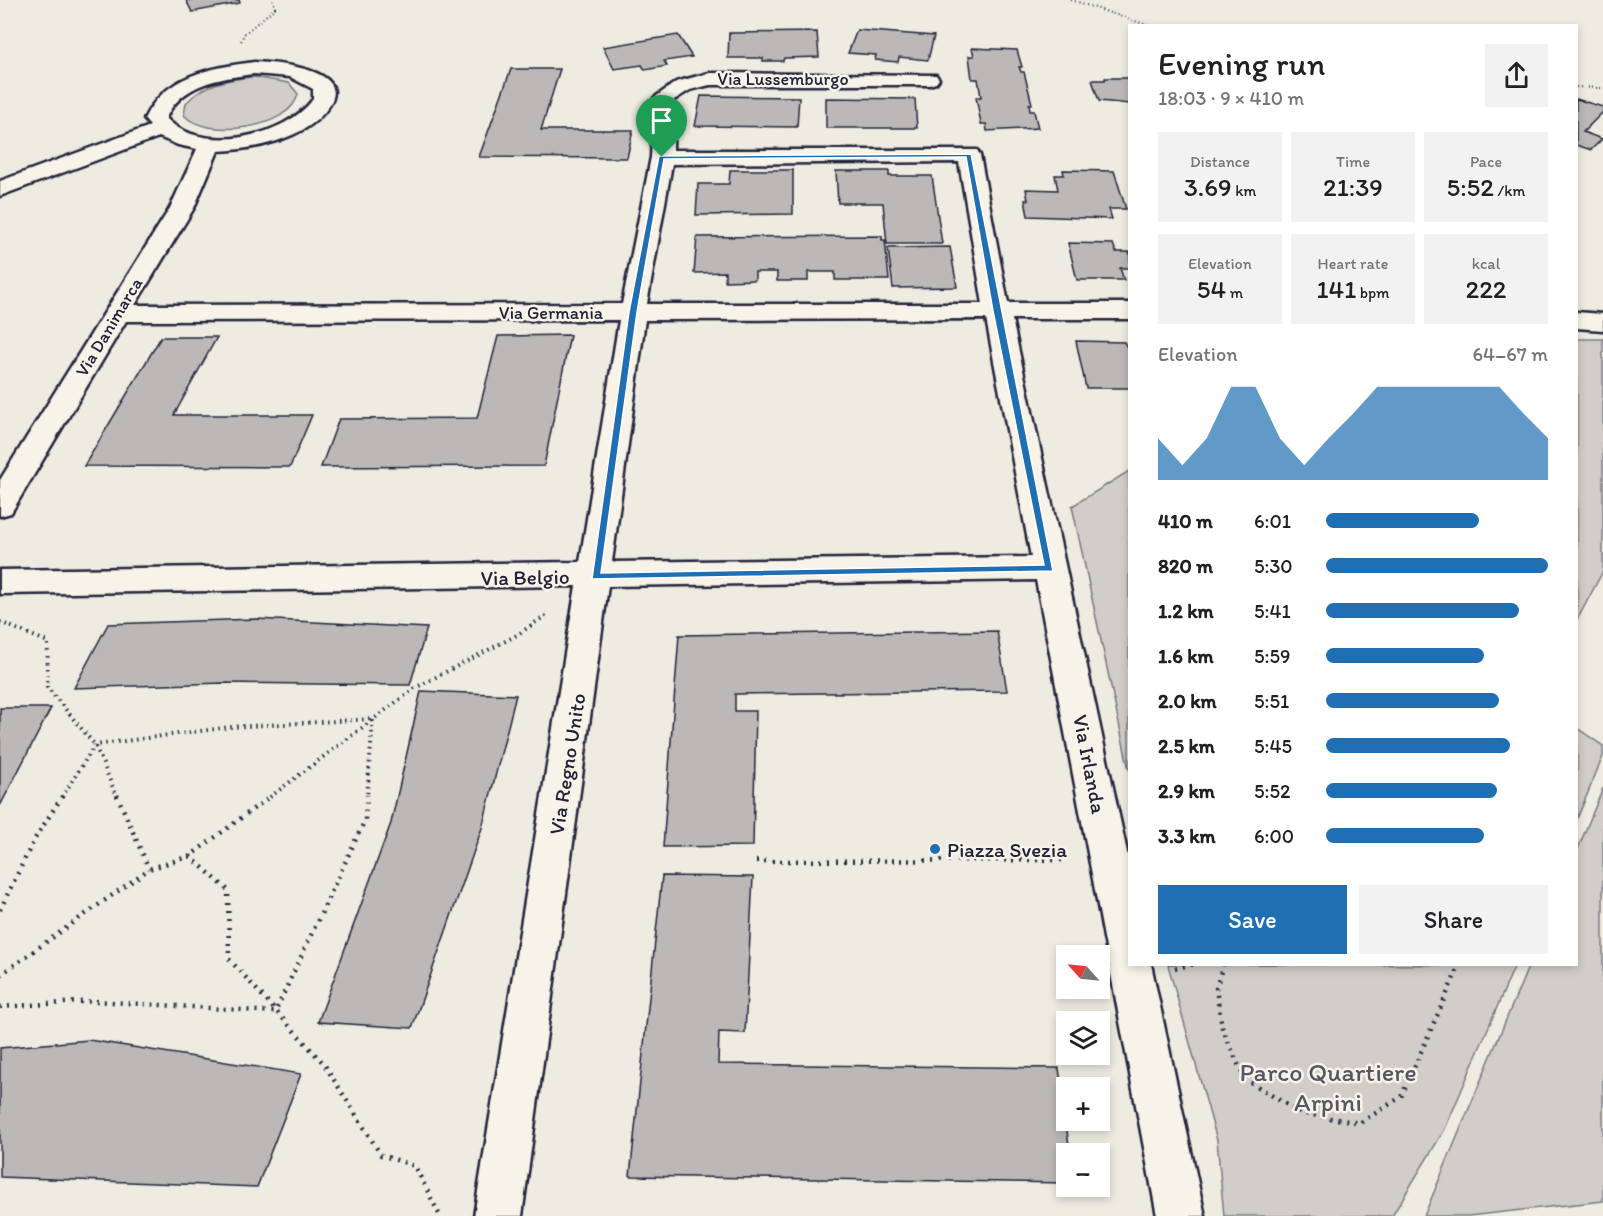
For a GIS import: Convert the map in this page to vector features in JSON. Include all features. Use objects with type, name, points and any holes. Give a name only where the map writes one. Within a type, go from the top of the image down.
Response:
[{"type":"street","points":[[274,68],[308,75],[319,82],[324,92],[322,102],[314,113],[281,132],[258,139],[210,144],[189,142],[172,137],[161,129],[156,119],[159,107],[169,95],[186,85],[231,70],[274,68]]},
{"type":"street","name":"Via Lussemburgo","points":[[633,312],[662,157],[664,98],[683,86],[709,79],[929,79]]},
{"type":"street","points":[[0,189],[161,129]]},
{"type":"street","name":"Via Danimarca","points":[[0,506],[182,208],[210,144]]},
{"type":"street","points":[[662,157],[969,155],[997,311]]},
{"type":"street","name":"Via Irlanda","points":[[997,311],[1128,958]]},
{"type":"street","name":"Via Germania","points":[[117,313],[1128,311]]},
{"type":"street","name":"Via Regno Unito","points":[[498,1216],[633,312]]},
{"type":"street","points":[[1578,320],[1603,322]]},
{"type":"street","name":"Via Belgio","points":[[0,582],[595,576],[1050,568]]},
{"type":"street","name":"Via Irlanda","points":[[1130,966],[1181,1216]]},
{"type":"path","points":[[231,70],[244,34],[275,8],[273,0]]},
{"type":"path","points":[[1071,0],[1144,24]]},
{"type":"path","points":[[1578,87],[1603,88]]},
{"type":"path","points":[[0,975],[149,869],[190,856],[415,688],[452,666],[532,626],[595,576]]},
{"type":"path","points":[[0,622],[48,642],[47,687],[94,745],[149,869]]},
{"type":"path","points":[[94,745],[230,727],[373,719]]},
{"type":"path","points":[[275,1012],[365,820],[373,719]]},
{"type":"path","points":[[0,910],[34,840],[94,745]]},
{"type":"path","points":[[190,856],[228,890],[228,958],[324,1064],[381,1155],[415,1166],[440,1216]]},
{"type":"path","points":[[756,861],[1108,860]]},
{"type":"path","points":[[1222,966],[1216,989],[1222,1027],[1244,1078],[1300,1113],[1360,1123],[1401,1097],[1459,966]]},
{"type":"path","points":[[0,1007],[94,1001],[275,1012]]},
{"type":"green space","points":[[254,77],[289,83],[298,94],[292,106],[280,116],[265,123],[228,129],[195,123],[184,115],[186,103],[200,91],[226,81]]},
{"type":"green space","points":[[1578,339],[1603,339],[1603,571],[1578,618]]},
{"type":"green space","points":[[1128,472],[1128,765],[1072,506]]},
{"type":"green space","points":[[1578,729],[1603,746],[1603,756],[1578,817]]},
{"type":"green space","points":[[1603,788],[1603,1201],[1468,1216],[1424,1216],[1529,966],[1578,966],[1578,849]]},
{"type":"green space","name":"Parco Quartiere Arpini","points":[[1169,966],[1515,966],[1445,1129],[1392,1216],[1224,1216],[1217,1140]]},
{"type":"building","points":[[186,0],[239,0],[240,3],[192,12]]},
{"type":"building","points":[[857,30],[934,36],[928,60],[899,57],[898,62],[875,60],[876,55],[848,53]]},
{"type":"building","points":[[817,32],[819,57],[784,58],[783,61],[763,61],[763,58],[728,58],[729,33]]},
{"type":"building","points":[[678,35],[692,57],[664,61],[667,66],[645,70],[642,65],[614,69],[603,47]]},
{"type":"building","points":[[972,48],[1017,50],[1022,67],[1019,67],[1021,72],[1024,72],[1032,104],[1029,104],[1030,111],[1034,111],[1038,128],[987,131],[986,124],[981,124],[976,97],[981,97],[978,79],[972,79],[969,56],[974,56]]},
{"type":"building","points":[[511,69],[560,69],[541,130],[633,130],[627,158],[479,157]]},
{"type":"building","points":[[1105,78],[1128,78],[1128,104],[1099,101],[1092,80],[1105,80]]},
{"type":"building","points":[[701,96],[799,97],[797,127],[695,126]]},
{"type":"building","points":[[826,98],[915,99],[917,128],[826,128]]},
{"type":"building","points":[[1578,100],[1603,107],[1603,112],[1583,132],[1602,139],[1591,150],[1578,146]]},
{"type":"building","points":[[730,170],[793,170],[793,214],[696,215],[698,184],[729,184]]},
{"type":"building","points":[[1063,170],[1114,171],[1126,209],[1109,209],[1112,219],[1028,216],[1025,200],[1028,200],[1026,189],[1058,190],[1055,175],[1064,175]]},
{"type":"building","points":[[836,171],[889,171],[889,176],[932,176],[942,244],[887,244],[883,203],[838,203]]},
{"type":"building","points":[[882,236],[882,240],[885,240],[889,280],[835,280],[835,272],[808,272],[808,281],[777,281],[777,272],[755,272],[755,280],[725,281],[725,272],[694,273],[697,237]]},
{"type":"building","points":[[1068,243],[1113,244],[1116,252],[1128,252],[1128,268],[1120,268],[1124,280],[1077,280]]},
{"type":"building","points":[[950,247],[957,287],[893,288],[888,248]]},
{"type":"building","points":[[570,335],[544,466],[321,467],[339,419],[477,418],[498,336]]},
{"type":"building","points":[[161,337],[217,337],[174,415],[312,415],[290,467],[84,466]]},
{"type":"building","points":[[1076,341],[1124,342],[1128,349],[1128,388],[1086,388]]},
{"type":"building","points":[[256,619],[427,628],[410,685],[223,683],[74,688],[108,624]]},
{"type":"building","points":[[997,631],[1007,691],[735,694],[735,711],[756,711],[753,846],[663,847],[679,635]]},
{"type":"building","points":[[421,691],[516,695],[482,828],[412,1028],[318,1022],[391,823]]},
{"type":"building","points":[[0,708],[51,708],[0,806]]},
{"type":"building","points":[[662,876],[753,877],[745,1033],[719,1032],[718,1064],[1059,1068],[1060,1077],[1056,1077],[1056,1131],[1067,1131],[1069,1143],[1056,1143],[1056,1183],[630,1176]]},
{"type":"building","points":[[89,1040],[301,1074],[257,1187],[0,1177],[0,1048]]},
{"type":"place","name":"Piazza Svezia","points":[[935,849]]},
{"type":"route","points":[[969,155],[997,311],[1050,568],[595,576],[633,312],[662,157],[969,155]]}]
